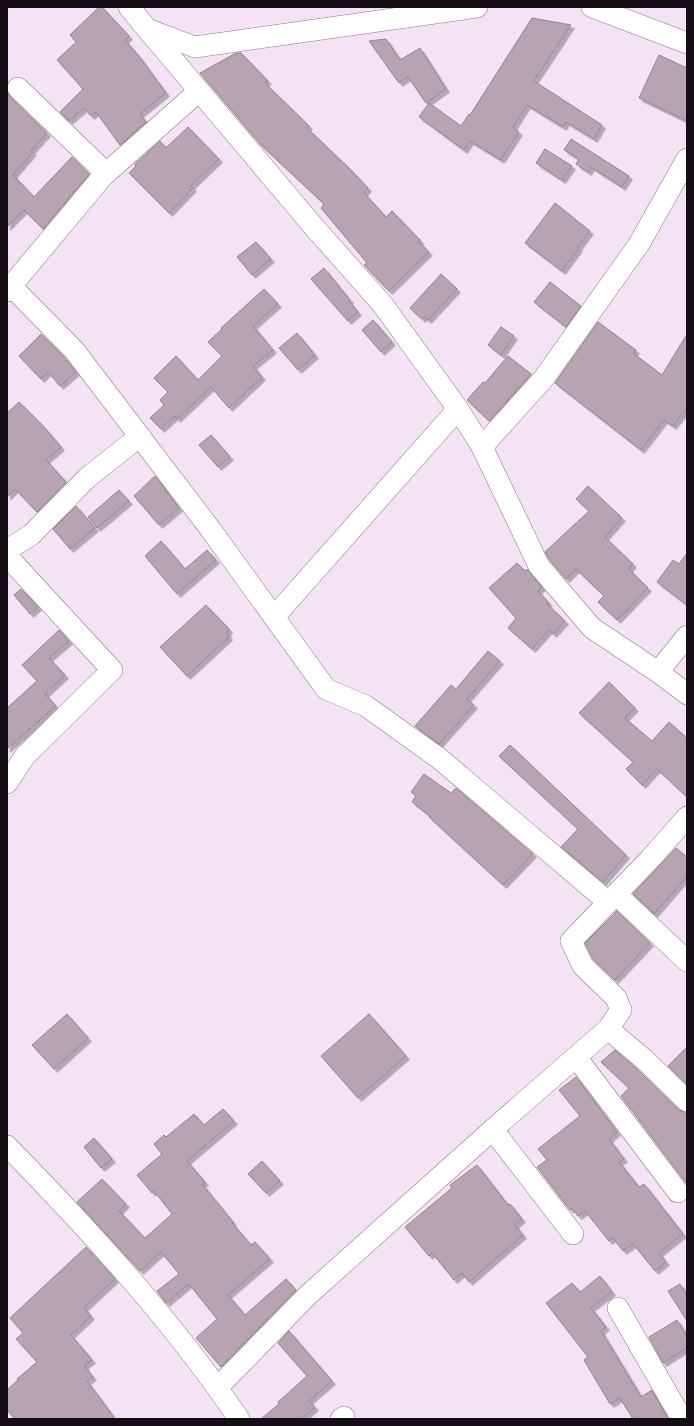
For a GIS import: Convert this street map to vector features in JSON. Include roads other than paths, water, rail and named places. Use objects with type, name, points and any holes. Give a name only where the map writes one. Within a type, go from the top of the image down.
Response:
[{"type":"street","points":[[129,7],[314,227],[383,305],[458,409],[482,447],[539,566],[592,628],[658,672],[687,694]]},
{"type":"street","points":[[147,29],[195,47],[476,7]]},
{"type":"street","points":[[592,7],[687,43]]},
{"type":"street","points":[[18,88],[106,173]]},
{"type":"street","points":[[199,90],[106,173],[9,288],[74,350],[140,436],[326,689],[366,706],[440,759],[612,898],[687,961]]},
{"type":"street","points":[[482,447],[544,378],[639,244],[687,159]]},
{"type":"street","points":[[274,617],[458,409]]},
{"type":"street","points":[[7,550],[31,535],[87,478],[140,436]]},
{"type":"street","points":[[7,556],[112,670],[25,756],[7,783]]},
{"type":"street","points":[[658,672],[687,636]]},
{"type":"street","points":[[218,1387],[308,1295],[608,1029],[621,1010],[616,998],[583,966],[571,941],[650,859],[687,817]]},
{"type":"street","points":[[608,1029],[645,1060],[687,1101]]},
{"type":"street","points":[[576,1057],[678,1192]]},
{"type":"street","points":[[493,1130],[573,1234]]},
{"type":"street","points":[[7,1146],[63,1203],[132,1279],[218,1387],[239,1419]]},
{"type":"street","points":[[618,1308],[682,1419]]}]
